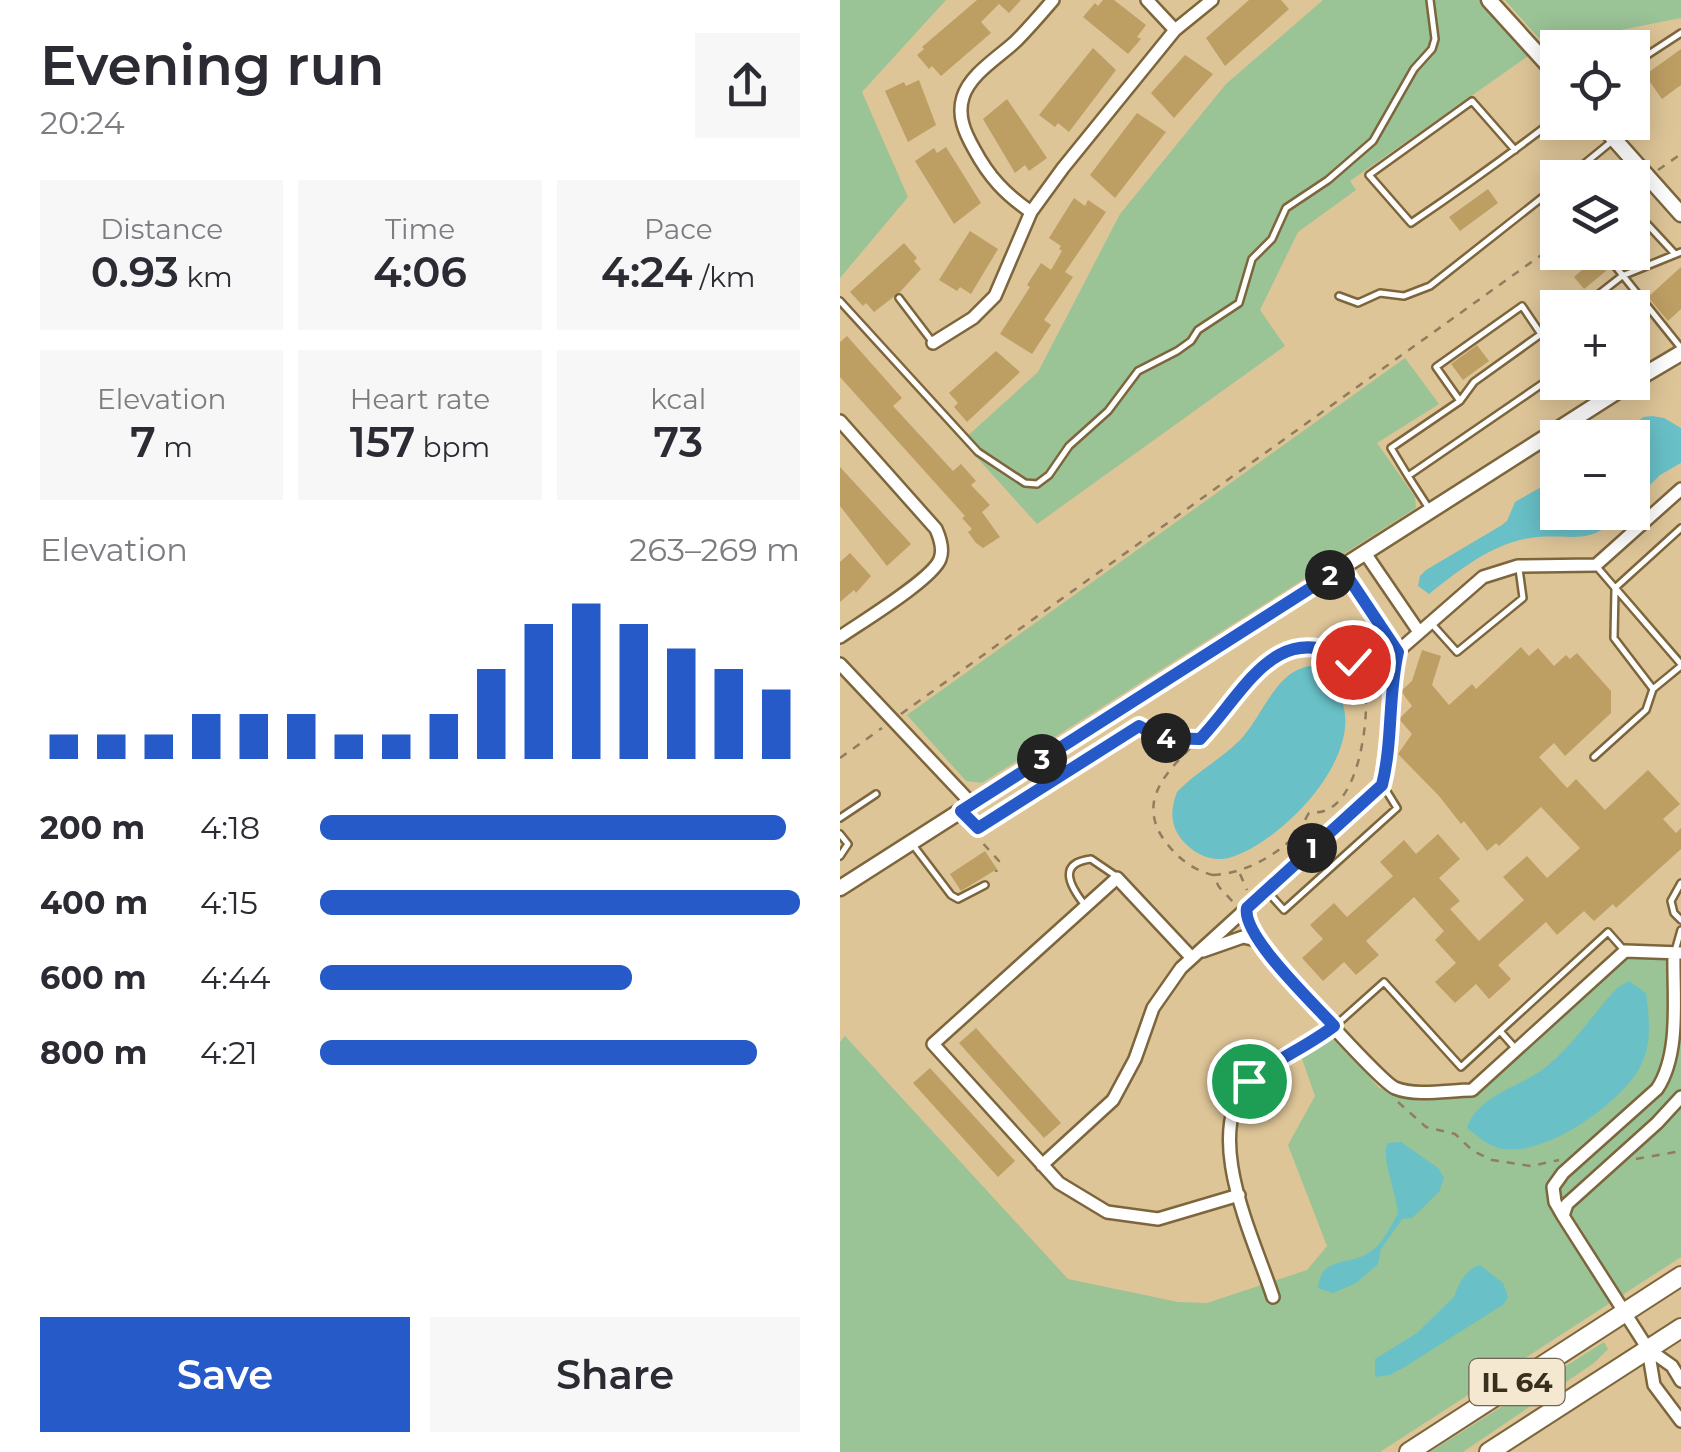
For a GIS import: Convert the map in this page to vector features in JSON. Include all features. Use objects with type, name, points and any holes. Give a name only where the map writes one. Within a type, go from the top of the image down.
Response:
[{"type":"main road","name":"IL 64","points":[[1409,1452],[1681,1276]]},
{"type":"main road","name":"IL 64","points":[[1488,1452],[1681,1328]]},
{"type":"street","points":[[1031,212],[989,176],[964,132],[960,113],[963,95],[976,76],[1020,38],[1053,0]]},
{"type":"street","points":[[1148,0],[1174,30]]},
{"type":"street","points":[[932,343],[973,318],[995,296],[1031,212],[1174,30],[1212,0]]},
{"type":"street","points":[[1488,0],[1540,56]]},
{"type":"street","points":[[1614,140],[1681,214]]},
{"type":"street","points":[[1652,370],[1678,347]]},
{"type":"street","points":[[840,888],[1604,400]]},
{"type":"street","points":[[840,422],[936,529],[942,550],[940,560],[926,576],[840,637]]},
{"type":"street","points":[[1042,1165],[1113,1100],[1135,1059],[1153,1008],[1190,958],[1382,785],[1387,766],[1392,674],[1398,652],[1483,577],[1518,566],[1596,566],[1681,489]]},
{"type":"street","points":[[1365,553],[1419,632]]},
{"type":"street","points":[[1342,568],[1398,652]]},
{"type":"street","points":[[840,664],[895,719],[967,808]]},
{"type":"street","points":[[1190,958],[1118,878],[933,1044],[1042,1165],[1081,1198],[1107,1212],[1132,1218],[1158,1218],[1239,1195]]},
{"type":"street","points":[[1242,909],[1258,941],[1385,1082],[1396,1089],[1412,1091],[1472,1090],[1625,951],[1678,953],[1666,1074],[1657,1089],[1563,1173],[1553,1187],[1554,1202],[1624,1313],[1648,1349],[1672,1366],[1681,1381]]},
{"type":"street","points":[[1190,958],[1243,937],[1258,941]]},
{"type":"street","points":[[1274,1297],[1239,1195],[1227,1143],[1234,1103],[1249,1081],[1272,1062],[1316,1041],[1334,1026]]},
{"type":"street","points":[[1562,1216],[1567,1204],[1622,1159],[1681,1097]]},
{"type":"street","points":[[1599,1141],[1622,1159]]},
{"type":"street","points":[[1648,1349],[1654,1386],[1681,1421]]},
{"type":"lane","points":[[840,301],[978,452],[1025,484],[1038,484],[1069,446],[1094,427],[1138,371],[1192,341],[1198,330],[1239,302],[1252,259],[1272,239],[1286,208],[1328,180],[1373,142],[1414,68],[1432,49],[1430,0]]},
{"type":"lane","points":[[1650,53],[1681,33]]},
{"type":"lane","points":[[1515,150],[1472,101],[1369,175],[1412,223],[1515,150],[1540,130]]},
{"type":"lane","points":[[1589,160],[1614,140]]},
{"type":"lane","points":[[1339,296],[1358,303],[1380,293],[1404,296],[1430,286],[1540,199]]},
{"type":"lane","points":[[1604,290],[1622,276],[1678,253],[1650,226]]},
{"type":"lane","points":[[1618,270],[1678,347]]},
{"type":"lane","points":[[899,298],[932,343]]},
{"type":"lane","points":[[1460,401],[1436,367],[1522,306],[1540,333]]},
{"type":"lane","points":[[1678,347],[1681,334]]},
{"type":"lane","points":[[1431,511],[1391,448],[1460,401],[1474,382],[1540,335]]},
{"type":"lane","points":[[1408,476],[1540,384]]},
{"type":"lane","points":[[1652,688],[1614,638],[1616,588],[1681,528]]},
{"type":"lane","points":[[1430,622],[1456,652],[1523,598],[1518,566]]},
{"type":"lane","points":[[1594,757],[1646,710],[1652,688],[1681,665],[1596,566]]},
{"type":"lane","points":[[1266,890],[1284,910],[1369,834],[1397,808],[1382,785]]},
{"type":"lane","points":[[840,818],[876,794]]},
{"type":"lane","points":[[840,834],[848,844],[840,856]]},
{"type":"lane","points":[[912,842],[951,895],[958,899],[986,885]]},
{"type":"lane","points":[[1086,906],[1069,880],[1078,862],[1091,859],[1118,878]]},
{"type":"lane","points":[[1681,883],[1671,901],[1681,920]]},
{"type":"lane","points":[[1678,953],[1681,930]]},
{"type":"lane","points":[[1334,1026],[1384,982],[1461,1067],[1608,932],[1625,951]]},
{"type":"lane","points":[[1500,1031],[1516,1048]]},
{"type":"path","points":[[1652,174],[1681,154]]},
{"type":"path","points":[[911,707],[1540,255]]},
{"type":"path","points":[[1324,647],[1353,662],[1365,674],[1362,749],[1345,790],[1329,808],[1309,813],[1301,830],[1290,840],[1239,873],[1200,872],[1182,859],[1153,820],[1160,783],[1200,739],[1283,650],[1324,647]]},
{"type":"path","points":[[840,758],[895,719]]},
{"type":"path","points":[[978,828],[1139,726],[1170,739],[1180,758]]},
{"type":"path","points":[[1170,739],[1200,739]]},
{"type":"path","points":[[967,808],[978,828],[977,836],[999,861],[996,872]]},
{"type":"path","points":[[1239,873],[1251,894]]},
{"type":"path","points":[[1213,875],[1242,909]]},
{"type":"path","points":[[1390,1095],[1420,1123],[1432,1130],[1455,1134],[1473,1151],[1492,1160],[1531,1166],[1571,1154]]},
{"type":"path","points":[[1622,1159],[1681,1151]]},
{"type":"green space","points":[[840,0],[946,0],[862,92],[908,197],[840,278]]},
{"type":"green space","points":[[1323,0],[1482,0],[1531,54],[1350,181],[1356,190],[1298,232],[1260,310],[1285,346],[1037,524],[962,441],[1038,372],[1120,214],[1226,84]]},
{"type":"green space","points":[[1505,0],[1681,0],[1681,18],[1621,30],[1540,30],[1540,39]]},
{"type":"green space","points":[[1405,358],[1439,404],[1377,443],[1415,497],[1416,508],[982,783],[966,781],[907,715]]},
{"type":"green space","points":[[1626,956],[1681,959],[1681,1257],[1380,1452],[840,1452],[840,1042],[845,1036],[1068,1279],[1178,1302],[1207,1303],[1307,1270],[1327,1246],[1288,1145],[1315,1096],[1300,1053],[1332,1034],[1379,1088],[1410,1096],[1470,1096],[1491,1082]]},
{"type":"green space","points":[[1604,1342],[1608,1349],[1594,1363],[1463,1452],[1430,1452]]},
{"type":"water","points":[[1664,418],[1681,428],[1681,463],[1650,485],[1650,420],[1639,420]]},
{"type":"water","points":[[1540,488],[1540,530],[1601,530],[1578,537],[1516,541],[1476,560],[1429,594],[1418,586],[1426,570],[1507,521],[1515,502]]},
{"type":"water","points":[[1310,666],[1335,688],[1345,714],[1342,743],[1329,773],[1284,825],[1257,845],[1225,859],[1193,850],[1174,824],[1172,811],[1177,792],[1239,741],[1287,677]]},
{"type":"water","points":[[1629,981],[1646,993],[1648,1038],[1642,1063],[1618,1095],[1577,1126],[1532,1147],[1493,1146],[1467,1128],[1473,1116],[1491,1099],[1537,1074],[1557,1058],[1617,988]]},
{"type":"water","points":[[1401,1142],[1438,1168],[1444,1178],[1439,1192],[1412,1218],[1402,1219],[1381,1249],[1378,1264],[1356,1283],[1333,1293],[1318,1288],[1320,1277],[1332,1265],[1374,1249],[1398,1214],[1386,1149],[1388,1143]]},
{"type":"water","points":[[1480,1265],[1503,1283],[1508,1297],[1504,1304],[1403,1368],[1375,1377],[1375,1359],[1417,1333],[1455,1296],[1468,1273]]},
{"type":"building","points":[[977,0],[1021,0],[1009,13],[999,4],[981,22],[991,33],[941,76],[917,55]]},
{"type":"building","points":[[1103,0],[1114,0],[1146,25],[1137,37],[1141,39],[1128,54],[1083,17]]},
{"type":"building","points":[[1249,0],[1281,0],[1289,9],[1225,66],[1206,38]]},
{"type":"building","points":[[1093,48],[1116,70],[1069,132],[1058,123],[1055,127],[1039,115]]},
{"type":"building","points":[[1681,49],[1681,85],[1662,99],[1650,82],[1650,71]]},
{"type":"building","points":[[1185,55],[1213,74],[1174,118],[1151,93]]},
{"type":"building","points":[[919,80],[936,125],[908,142],[885,91]]},
{"type":"building","points":[[1007,99],[1047,158],[1029,171],[1025,165],[1015,173],[983,119]]},
{"type":"building","points":[[1137,113],[1166,132],[1115,198],[1090,175]]},
{"type":"building","points":[[946,147],[981,203],[954,224],[915,161],[934,148],[937,153]]},
{"type":"building","points":[[1488,189],[1498,203],[1460,231],[1449,217]]},
{"type":"building","points":[[1074,198],[1085,206],[1088,200],[1106,212],[1065,272],[1073,277],[1044,320],[1051,325],[1032,354],[1000,334],[1041,263],[1051,270],[1062,251],[1049,238]]},
{"type":"building","points":[[970,231],[998,249],[971,294],[939,280]]},
{"type":"building","points":[[904,243],[921,269],[874,312],[850,292]]},
{"type":"building","points":[[1681,267],[1681,309],[1668,321],[1650,295]]},
{"type":"building","points":[[1582,270],[1606,271],[1584,289],[1574,277]]},
{"type":"building","points":[[847,336],[902,398],[893,406],[953,471],[961,464],[976,481],[971,485],[990,505],[982,512],[1000,537],[983,548],[976,543],[968,532],[972,529],[962,518],[965,516],[840,377],[840,342]]},
{"type":"building","points":[[1477,345],[1489,361],[1463,380],[1451,364]]},
{"type":"building","points":[[996,351],[1020,372],[967,422],[954,407],[958,403],[949,393]]},
{"type":"building","points":[[840,467],[911,544],[887,566],[840,506]]},
{"type":"building","points":[[850,553],[871,576],[856,593],[854,590],[840,602],[840,562]]},
{"type":"building","points":[[1521,647],[1529,656],[1538,648],[1554,666],[1566,655],[1570,659],[1577,653],[1611,691],[1611,713],[1565,756],[1554,743],[1539,757],[1567,788],[1576,779],[1605,810],[1648,770],[1680,804],[1663,819],[1676,833],[1681,828],[1681,849],[1616,908],[1613,904],[1594,921],[1584,911],[1557,935],[1546,922],[1498,965],[1511,979],[1489,999],[1476,984],[1455,1003],[1435,982],[1456,963],[1435,940],[1444,931],[1414,897],[1366,941],[1379,955],[1356,975],[1344,962],[1323,981],[1302,958],[1323,939],[1310,925],[1334,903],[1347,917],[1393,876],[1380,862],[1404,840],[1416,854],[1438,834],[1460,859],[1439,878],[1460,901],[1450,909],[1479,941],[1524,900],[1503,877],[1527,856],[1547,878],[1580,848],[1541,807],[1499,846],[1496,843],[1487,851],[1464,821],[1461,824],[1398,754],[1412,734],[1399,719],[1412,706],[1401,691],[1412,681],[1422,650],[1441,656],[1432,685],[1449,705],[1472,684],[1476,689]]},
{"type":"building","points":[[985,851],[997,869],[961,891],[950,874]]},
{"type":"building","points":[[976,1028],[1061,1123],[1044,1138],[959,1043]]},
{"type":"building","points":[[930,1068],[1015,1161],[998,1177],[913,1083]]},
{"type":"route","points":[[1249,1081],[1272,1062],[1316,1041],[1334,1026],[1258,941],[1247,924],[1247,908],[1382,785],[1387,766],[1392,674],[1398,652],[1342,568],[961,811],[978,828],[1139,726],[1161,738],[1200,739],[1283,650],[1324,647],[1353,662]]}]
